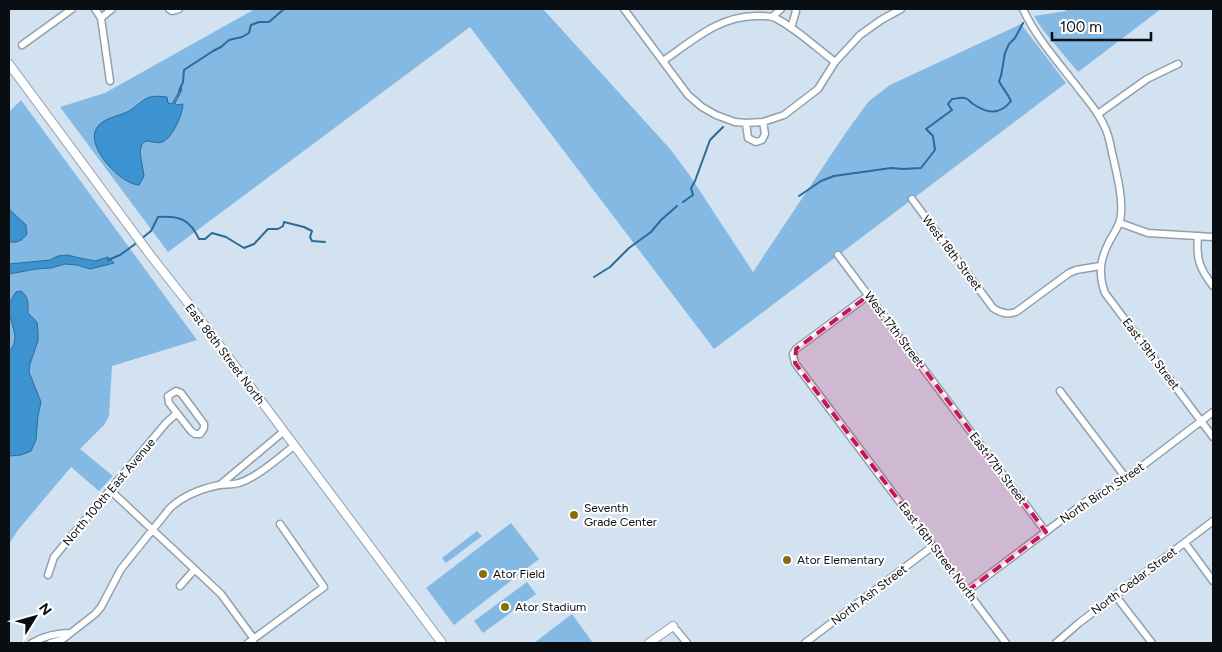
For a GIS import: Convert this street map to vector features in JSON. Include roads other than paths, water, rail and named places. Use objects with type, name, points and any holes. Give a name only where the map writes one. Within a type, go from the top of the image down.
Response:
[{"type":"street","points":[[22,45],[72,9]]},
{"type":"street","points":[[95,9],[101,18],[110,81]]},
{"type":"street","points":[[101,18],[112,9]]},
{"type":"street","points":[[169,9],[172,11],[179,9]]},
{"type":"street","points":[[624,9],[688,95],[702,107],[716,115],[735,122],[746,123],[763,122],[784,115],[818,89],[835,62],[860,36],[881,20],[902,9]]},
{"type":"street","points":[[772,17],[781,9]]},
{"type":"street","points":[[791,28],[795,9]]},
{"type":"street","points":[[1023,9],[1031,26],[1098,114],[1109,140],[1121,199],[1120,223],[1104,250],[1100,266]]},
{"type":"street","points":[[663,61],[716,25],[735,18],[754,16],[772,17],[791,28],[835,62]]},
{"type":"street","name":"East 86th Street North","points":[[9,64],[150,256],[188,303],[442,643]]},
{"type":"street","points":[[1098,114],[1146,78],[1178,64]]},
{"type":"street","points":[[746,123],[748,138],[756,142],[762,140],[765,134],[763,122]]},
{"type":"street","name":"West 18th Street","points":[[912,199],[993,308],[1004,313],[1016,312],[1069,273],[1100,266]]},
{"type":"street","points":[[1120,223],[1148,233],[1213,237]]},
{"type":"street","points":[[1198,236],[1196,255],[1200,266],[1213,286]]},
{"type":"street","name":"West 17th Street","points":[[838,254],[949,404]]},
{"type":"street","name":"East 19th Street","points":[[1100,266],[1100,281],[1106,293],[1213,437]]},
{"type":"street","name":"East 16th Street North","points":[[868,295],[796,350],[793,354],[795,363],[1006,643]]},
{"type":"street","points":[[176,391],[181,393],[204,424],[200,434],[195,434],[177,413],[169,403],[168,396],[176,391]]},
{"type":"street","points":[[1060,391],[1126,478]]},
{"type":"street","name":"East 17th Street","points":[[949,404],[1046,532]]},
{"type":"street","name":"North Birch Street","points":[[967,591],[1088,500],[1116,486],[1213,412]]},
{"type":"street","name":"North 100th East Avenue","points":[[48,575],[54,557],[166,423],[177,413]]},
{"type":"street","points":[[220,485],[283,432]]},
{"type":"street","points":[[50,643],[63,639],[95,614],[101,607],[121,569],[170,508],[184,496],[220,485],[237,484],[250,478],[294,446]]},
{"type":"street","points":[[110,490],[227,601],[251,641],[324,587],[280,524]]},
{"type":"street","name":"North Cedar Street","points":[[1056,643],[1115,595],[1213,521]]},
{"type":"street","points":[[1184,543],[1213,581]]},
{"type":"street","name":"North Ash Street","points":[[805,643],[933,546]]},
{"type":"street","points":[[180,586],[194,570]]},
{"type":"street","points":[[1115,595],[1152,643]]},
{"type":"street","points":[[649,643],[673,626],[687,643]]},
{"type":"street","points":[[32,643],[43,637],[70,633]]},
{"type":"waterway","points":[[179,91],[183,82],[184,70],[229,40],[249,33],[251,25],[259,22],[269,22],[284,9]]},
{"type":"waterway","points":[[799,196],[821,181],[834,176],[891,168],[921,168],[935,150],[933,136],[926,129],[952,110],[948,104],[952,99],[965,98],[978,107],[989,111],[998,111],[1007,106],[1011,101],[999,81],[1005,53],[1023,23]]},
{"type":"waterway","points":[[683,202],[693,195],[691,188],[710,140],[723,127]]},
{"type":"waterway","points":[[594,277],[610,267],[629,248],[651,232],[677,206]]},
{"type":"waterway","points":[[141,239],[151,231],[158,217],[172,217],[188,223],[199,239],[205,239],[212,233],[226,237],[244,248],[254,244],[268,229],[278,229],[283,226],[284,222],[312,231],[310,237],[312,241],[325,242]]},
{"type":"waterway","points":[[108,260],[120,255],[138,242]]},
{"type":"place","name":"Seventh Grade Center","points":[[574,515]]},
{"type":"place","name":"Ator Elementary","points":[[787,560]]},
{"type":"place","name":"Ator Field","points":[[483,574]]},
{"type":"place","name":"Ator Stadium","points":[[505,607]]}]
